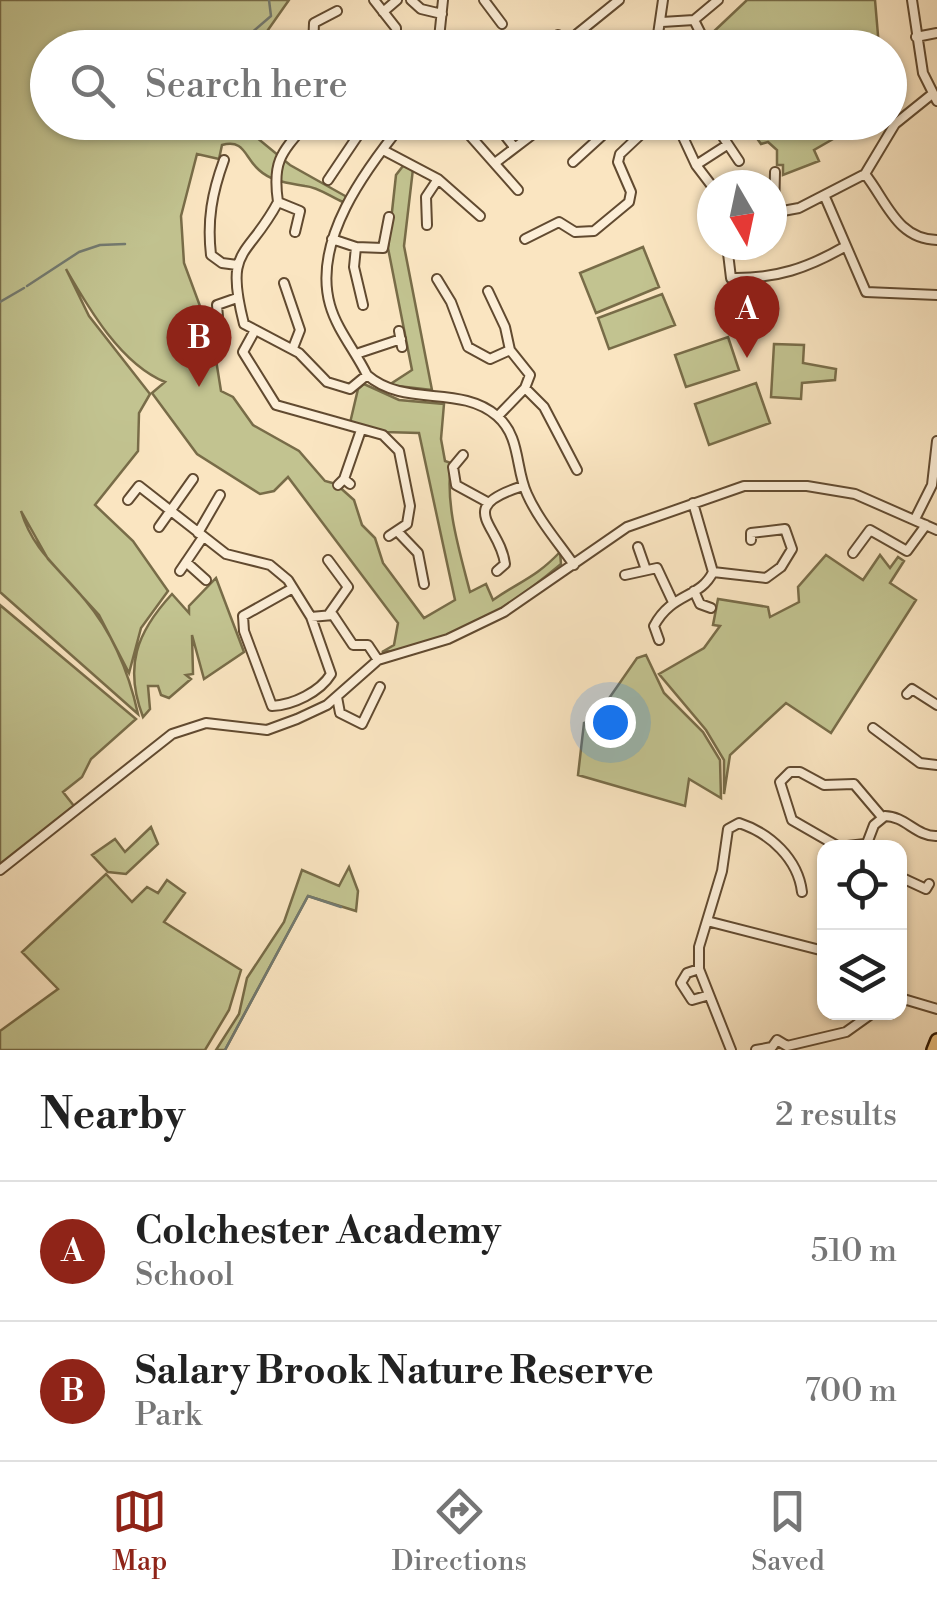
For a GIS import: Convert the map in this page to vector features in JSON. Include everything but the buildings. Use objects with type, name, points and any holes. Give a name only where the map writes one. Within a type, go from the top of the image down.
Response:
[{"type":"main road","points":[[933,1050],[937,1040]]},
{"type":"street","points":[[374,0],[396,30]]},
{"type":"street","points":[[384,12],[397,0]]},
{"type":"street","points":[[411,0],[420,9],[442,14]]},
{"type":"street","points":[[440,30],[443,0]]},
{"type":"street","points":[[484,0],[502,24]]},
{"type":"street","points":[[583,30],[619,0]]},
{"type":"street","points":[[660,30],[663,0]]},
{"type":"street","points":[[662,22],[694,20],[718,0]]},
{"type":"street","points":[[907,116],[934,98],[916,37],[912,0]]},
{"type":"street","points":[[314,30],[314,23],[337,11]]},
{"type":"street","points":[[694,20],[699,30]]},
{"type":"street","points":[[916,37],[937,34]]},
{"type":"street","points":[[293,140],[280,156],[274,172],[278,202],[241,250],[237,265],[238,298],[244,324],[293,348],[327,382],[342,389],[361,383],[368,374]]},
{"type":"street","points":[[328,180],[355,140]]},
{"type":"street","points":[[390,140],[332,238],[326,260],[330,308],[368,374],[398,392],[475,403],[498,416],[517,449],[524,486],[574,565]]},
{"type":"street","points":[[475,140],[518,190]]},
{"type":"street","points":[[509,140],[514,147]]},
{"type":"street","points":[[495,163],[524,140]]},
{"type":"street","points":[[574,162],[598,140]]},
{"type":"street","points":[[525,239],[559,222],[575,232],[594,231],[628,202],[630,192],[620,172],[620,154],[635,140]]},
{"type":"street","points":[[685,140],[700,170]]},
{"type":"street","points":[[724,140],[739,161]]},
{"type":"street","points":[[787,209],[824,197],[865,174],[885,140]]},
{"type":"street","points":[[696,164],[727,145]]},
{"type":"street","points":[[383,150],[438,179],[480,216]]},
{"type":"street","points":[[224,160],[210,204],[210,244],[217,259],[237,265]]},
{"type":"street","points":[[865,174],[903,231],[918,239],[937,240]]},
{"type":"street","points":[[427,225],[426,197],[438,179]]},
{"type":"street","points":[[824,197],[866,292],[937,296]]},
{"type":"street","points":[[278,202],[300,211],[295,232]]},
{"type":"street","points":[[426,212],[438,214]]},
{"type":"street","points":[[332,238],[356,248],[384,252],[389,217]]},
{"type":"street","points":[[729,260],[731,278],[763,279],[808,268],[846,246]]},
{"type":"street","points":[[356,248],[354,267],[363,305]]},
{"type":"street","points":[[431,294],[439,283],[468,348],[490,359],[510,350]]},
{"type":"street","points":[[284,284],[300,330],[293,348]]},
{"type":"street","points":[[488,291],[505,327],[510,350],[529,372],[525,388],[498,416]]},
{"type":"street","points":[[218,317],[218,304],[238,298]]},
{"type":"street","points":[[254,332],[244,352],[276,405],[383,435],[399,451],[410,506],[408,524],[393,534],[418,553],[424,584]]},
{"type":"street","points":[[356,354],[401,339]]},
{"type":"street","points":[[525,388],[544,407],[577,470]]},
{"type":"street","points":[[344,483],[361,430]]},
{"type":"street","points":[[915,519],[932,485],[937,441]]},
{"type":"street","points":[[463,455],[453,467],[456,485],[489,503]]},
{"type":"street","points":[[159,527],[190,492],[194,479]]},
{"type":"street","points":[[128,500],[142,482],[201,535],[236,559],[270,565],[294,588],[312,617],[331,674],[326,683],[292,703],[272,706],[244,630],[244,616],[294,588]]},
{"type":"street","points":[[0,870],[172,734],[206,723],[273,729],[336,697],[378,660],[469,630],[529,597],[627,527],[693,503],[751,485],[807,486],[856,494],[937,530]]},
{"type":"street","points":[[489,503],[524,486]]},
{"type":"street","points":[[180,571],[216,514],[220,495]]},
{"type":"street","points":[[489,503],[488,531],[508,565],[497,571]]},
{"type":"street","points":[[693,503],[713,572]]},
{"type":"street","points":[[853,553],[870,530],[907,551],[926,525]]},
{"type":"street","points":[[713,572],[759,580],[781,567],[792,549],[789,534],[778,528],[750,533]]},
{"type":"street","points":[[638,547],[645,568]]},
{"type":"street","points":[[312,617],[328,614],[348,587],[328,560]]},
{"type":"street","points":[[186,562],[206,580]]},
{"type":"street","points":[[624,575],[657,568],[672,600]]},
{"type":"street","points":[[659,640],[654,626],[672,600],[702,588],[713,572]]},
{"type":"street","points":[[694,591],[700,604],[711,608]]},
{"type":"street","points":[[328,614],[352,645],[368,645],[378,660]]},
{"type":"street","points":[[336,697],[340,713],[362,724],[380,687]]},
{"type":"street","points":[[909,690],[937,705]]},
{"type":"street","points":[[873,728],[920,763],[937,764]]},
{"type":"street","points":[[828,840],[792,820],[780,782],[790,772],[799,772],[824,785],[847,781],[866,794],[882,818]]},
{"type":"street","points":[[882,818],[897,816],[925,834],[937,836]]},
{"type":"street","points":[[869,840],[882,818]]},
{"type":"street","points":[[731,1050],[698,969],[699,947],[722,871],[724,837],[734,825],[753,828],[780,848],[798,875],[802,892]]},
{"type":"street","points":[[907,881],[926,889],[929,884]]},
{"type":"street","points":[[708,922],[817,949]]},
{"type":"street","points":[[698,969],[687,973],[681,983],[692,1000],[706,996]]},
{"type":"street","points":[[907,1000],[937,1009]]},
{"type":"street","points":[[756,1050],[773,1049],[778,1040],[787,1048],[846,1032],[863,1020]]},
{"type":"green space","points":[[0,0],[289,0],[268,30],[30,30],[30,140],[260,140],[290,165],[347,197],[343,202],[315,188],[269,177],[235,145],[222,145],[219,159],[197,154],[181,216],[184,263],[213,341],[221,391],[233,397],[253,425],[299,451],[325,481],[336,484],[354,500],[362,525],[375,538],[383,563],[424,618],[455,600],[419,433],[384,432],[350,423],[358,389],[364,384],[399,400],[444,404],[441,439],[445,461],[451,463],[451,511],[470,592],[486,584],[493,600],[560,552],[561,564],[478,622],[431,642],[382,652],[394,645],[398,623],[288,477],[274,491],[260,494],[197,454],[152,393],[165,382],[149,374],[120,349],[66,269],[89,316],[150,394],[139,413],[138,451],[95,505],[133,541],[168,591],[141,628],[129,673],[99,615],[80,594],[95,612],[118,654],[138,714],[0,592]],"holes":[[[21,511],[47,558],[26,525]]]},
{"type":"green space","points":[[747,0],[875,0],[878,30],[715,30]]},
{"type":"green space","points":[[758,140],[831,140],[814,150],[819,161],[787,173],[783,165],[777,165],[777,150],[768,142],[761,144]]},
{"type":"green space","points":[[403,166],[413,169],[404,246],[432,390],[389,385],[412,370],[388,248],[396,175]]},
{"type":"green space","points":[[643,247],[659,287],[596,313],[580,273]]},
{"type":"green space","points":[[662,294],[675,325],[609,349],[598,318]]},
{"type":"green space","points":[[728,337],[739,370],[686,387],[675,355]]},
{"type":"green space","points":[[774,344],[804,345],[803,363],[836,369],[835,380],[802,383],[801,399],[771,397]]},
{"type":"green space","points":[[756,383],[770,423],[709,445],[695,404]]},
{"type":"green space","points":[[826,555],[863,580],[880,555],[890,568],[898,557],[904,561],[890,583],[916,600],[831,733],[786,703],[730,755],[724,794],[724,760],[706,730],[659,674],[704,648],[720,626],[713,625],[718,599],[768,607],[770,617],[799,602],[798,587]]},
{"type":"green space","points":[[216,578],[244,652],[204,679],[192,635],[193,674],[186,675],[191,679],[169,698],[161,695],[158,686],[148,686],[150,709],[143,717],[134,682],[142,637],[172,594],[189,613],[189,606]]},
{"type":"green space","points":[[0,605],[136,719],[91,759],[82,777],[63,792],[74,806],[0,865]]},
{"type":"green space","points":[[646,655],[664,693],[703,732],[720,760],[721,798],[689,779],[685,806],[578,775],[584,723],[594,720],[637,658]]},
{"type":"green space","points":[[151,827],[158,844],[126,874],[108,872],[92,855],[115,839],[125,852]]},
{"type":"green space","points":[[349,867],[358,891],[356,911],[308,896],[225,1050],[216,1050],[239,1014],[247,978],[284,922],[302,870],[339,886]]},
{"type":"green space","points":[[106,874],[132,902],[147,887],[158,893],[167,880],[185,893],[164,922],[241,970],[229,1010],[205,1050],[0,1050],[0,1031],[58,989],[22,952]]},
{"type":"waterway","points":[[255,30],[271,16],[269,0]]},
{"type":"waterway","points":[[27,286],[79,252],[100,245],[125,244]]},
{"type":"waterway","points":[[0,302],[24,288]]},
{"type":"waterway","points":[[225,1050],[308,896],[341,907]]},
{"type":"place","name":"Colchester Academy","points":[[747,358]]},
{"type":"place","name":"Salary Brook Nature Reserve","points":[[199,387]]}]
